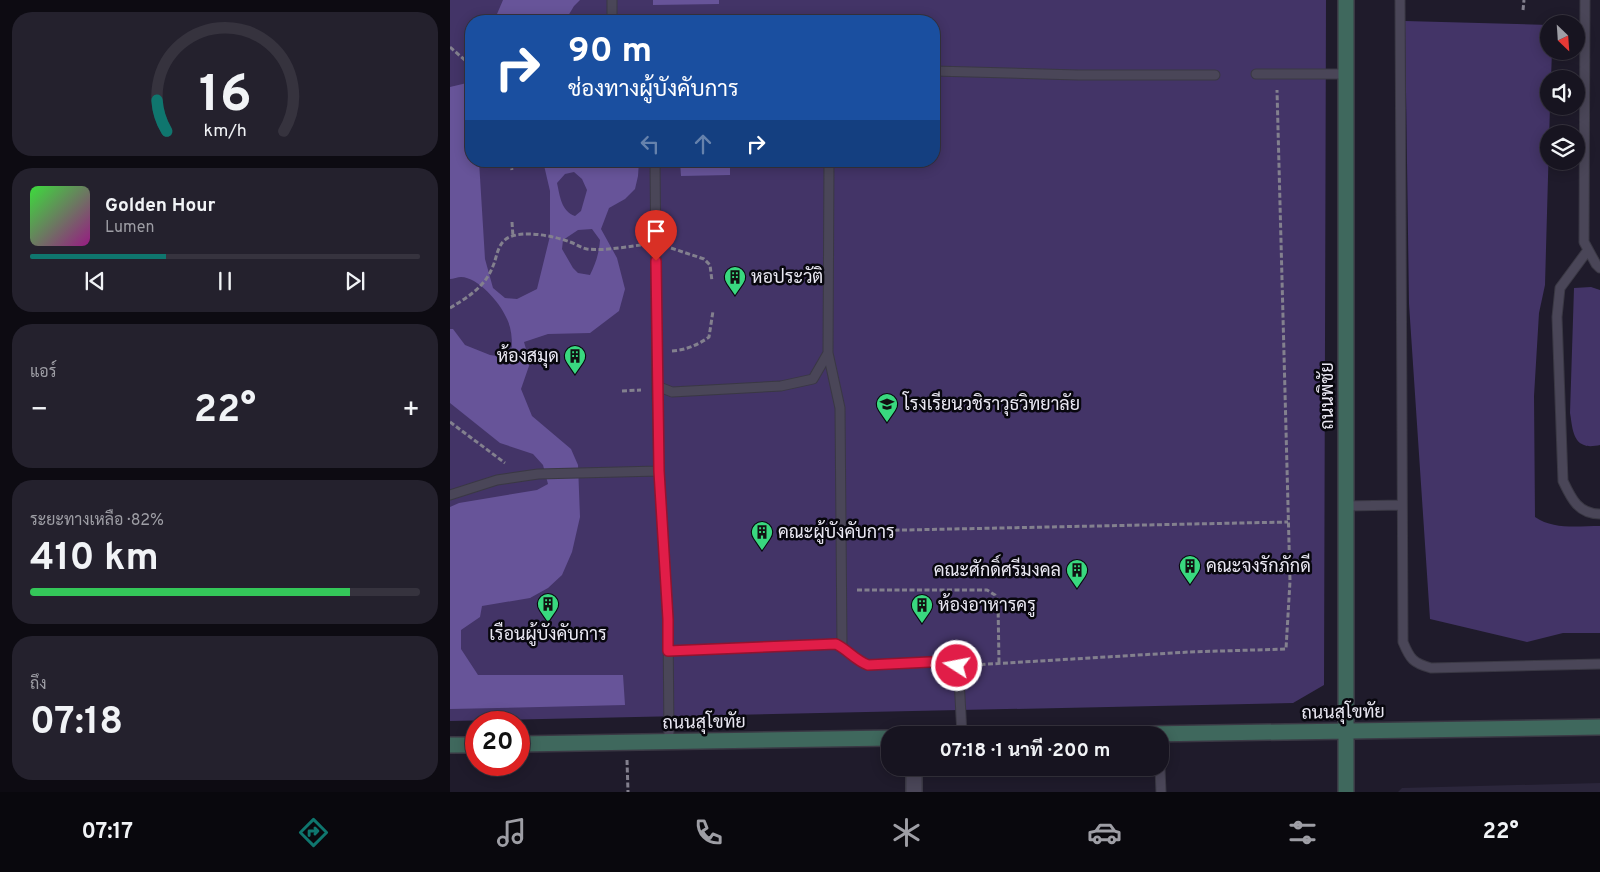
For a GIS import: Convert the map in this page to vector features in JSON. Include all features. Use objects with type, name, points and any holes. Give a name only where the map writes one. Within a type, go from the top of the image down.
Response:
[{"type":"street","name":"ถนนพิชัย","points":[[1346,0],[1346,792]]},
{"type":"street","name":"ถนนสุโขทัย","points":[[1169,734],[1600,727]]},
{"type":"street","name":"ถนนสุโขทัย","points":[[530,744],[881,738]]},
{"type":"street","points":[[450,745],[465,745]]},
{"type":"street","points":[[914,776],[914,792]]},
{"type":"lane","points":[[612,0],[612,15]]},
{"type":"lane","points":[[1400,0],[1403,642],[1408,654],[1418,664],[1431,668],[1600,664]]},
{"type":"lane","points":[[1585,0],[1584,242],[1600,268]]},
{"type":"lane","points":[[940,72],[1215,75]]},
{"type":"lane","points":[[1256,74],[1345,74]]},
{"type":"lane","points":[[654,167],[659,471],[668,619],[669,741]]},
{"type":"lane","points":[[829,167],[828,352],[840,408],[842,647]]},
{"type":"lane","points":[[1588,250],[1560,288],[1556,317],[1563,481],[1573,502],[1590,514],[1600,514]]},
{"type":"lane","points":[[657,386],[672,392],[781,386],[813,379],[828,352]]},
{"type":"lane","points":[[450,495],[497,480],[538,474],[659,471]]},
{"type":"lane","points":[[1346,506],[1402,505]]},
{"type":"lane","points":[[668,651],[836,644],[858,661],[868,665],[950,661],[957,666],[962,726]]},
{"type":"lane","points":[[1160,776],[1161,792]]},
{"type":"path","points":[[1524,0],[1524,10]]},
{"type":"path","points":[[450,47],[465,60]]},
{"type":"path","points":[[957,666],[1189,652],[1286,649],[1290,581],[1277,74]]},
{"type":"path","points":[[512,222],[513,237]]},
{"type":"path","points":[[450,308],[477,291],[493,267],[498,250],[506,239],[520,235],[543,234],[585,248],[594,249],[656,243],[704,259],[710,265],[712,281]]},
{"type":"path","points":[[657,352],[682,351],[710,337],[713,311]]},
{"type":"path","points":[[450,422],[523,476]]},
{"type":"path","points":[[841,531],[1288,522]]},
{"type":"path","points":[[842,590],[986,590],[995,595],[998,602],[999,663]]},
{"type":"path","points":[[627,742],[628,792]]},
{"type":"shaded area","name":"โรงเรียนวชิราวุธวิทยาลัย","points":[[450,0],[1326,0],[1324,685],[1293,703],[530,719],[530,711],[465,711],[465,721],[450,721]]},
{"type":"shaded area","points":[[503,0],[580,0],[569,15],[497,15]]},
{"type":"shaded area","points":[[653,0],[719,0],[719,4],[653,5]]},
{"type":"shaded area","points":[[1405,21],[1540,25],[1540,60],[1552,60],[1551,70],[1540,70],[1540,115],[1550,115],[1549,125],[1540,125],[1540,170],[1548,170],[1545,285],[1539,313],[1534,396],[1535,517],[1558,526],[1600,526],[1600,633],[1563,633],[1527,642],[1430,619],[1409,304]]},
{"type":"shaded area","points":[[465,83],[465,167],[479,167],[485,259],[493,288],[505,298],[517,299],[537,289],[550,236],[550,191],[544,167],[639,167],[635,189],[625,199],[609,208],[601,229],[617,258],[625,289],[619,311],[590,333],[548,334],[524,342],[530,363],[521,389],[532,416],[571,449],[578,465],[580,517],[572,552],[562,575],[548,588],[530,598],[482,606],[480,617],[461,630],[461,649],[478,675],[623,675],[625,705],[450,709],[450,507],[459,503],[537,490],[548,484],[543,465],[533,454],[500,443],[450,403],[450,329],[453,329],[465,345],[490,355],[503,357],[512,347],[509,324],[494,298],[481,286],[468,278],[450,279],[450,87]],"holes":[[[574,172],[582,179],[587,190],[581,211],[575,216],[570,214],[564,207],[557,183],[565,174]],[[592,229],[600,240],[596,262],[590,275],[578,273],[562,249],[563,240],[578,230]]]},
{"type":"shaded area","points":[[680,167],[730,167],[730,175],[681,176]]},
{"type":"shaded area","points":[[1591,287],[1600,290],[1600,445],[1590,446],[1584,445],[1577,440],[1573,431],[1570,413],[1574,288]]},
{"type":"shaded area","points":[[1600,783],[1600,792],[1398,792],[1402,788]]},
{"type":"place","name":"หอประวัติ","points":[[735,296]]},
{"type":"place","name":"ห้องสมุด","points":[[575,375]]},
{"type":"place","name":"โรงเรียนวชิราวุธวิทยาลัย","points":[[887,423]]},
{"type":"place","name":"คณะผู้บังคับการ","points":[[762,551]]},
{"type":"place","name":"คณะจงรักภักดี","points":[[1190,585]]},
{"type":"place","name":"คณะศักดิ์ศรีมงคล","points":[[1077,589]]},
{"type":"place","name":"เรือนผู้บังคับการ","points":[[548,623]]},
{"type":"place","name":"ห้องอาหารครู","points":[[922,624]]},
{"type":"route","points":[[656,261],[659,471],[668,619],[668,651],[836,644],[858,661],[868,665],[950,661],[957,666]]}]
